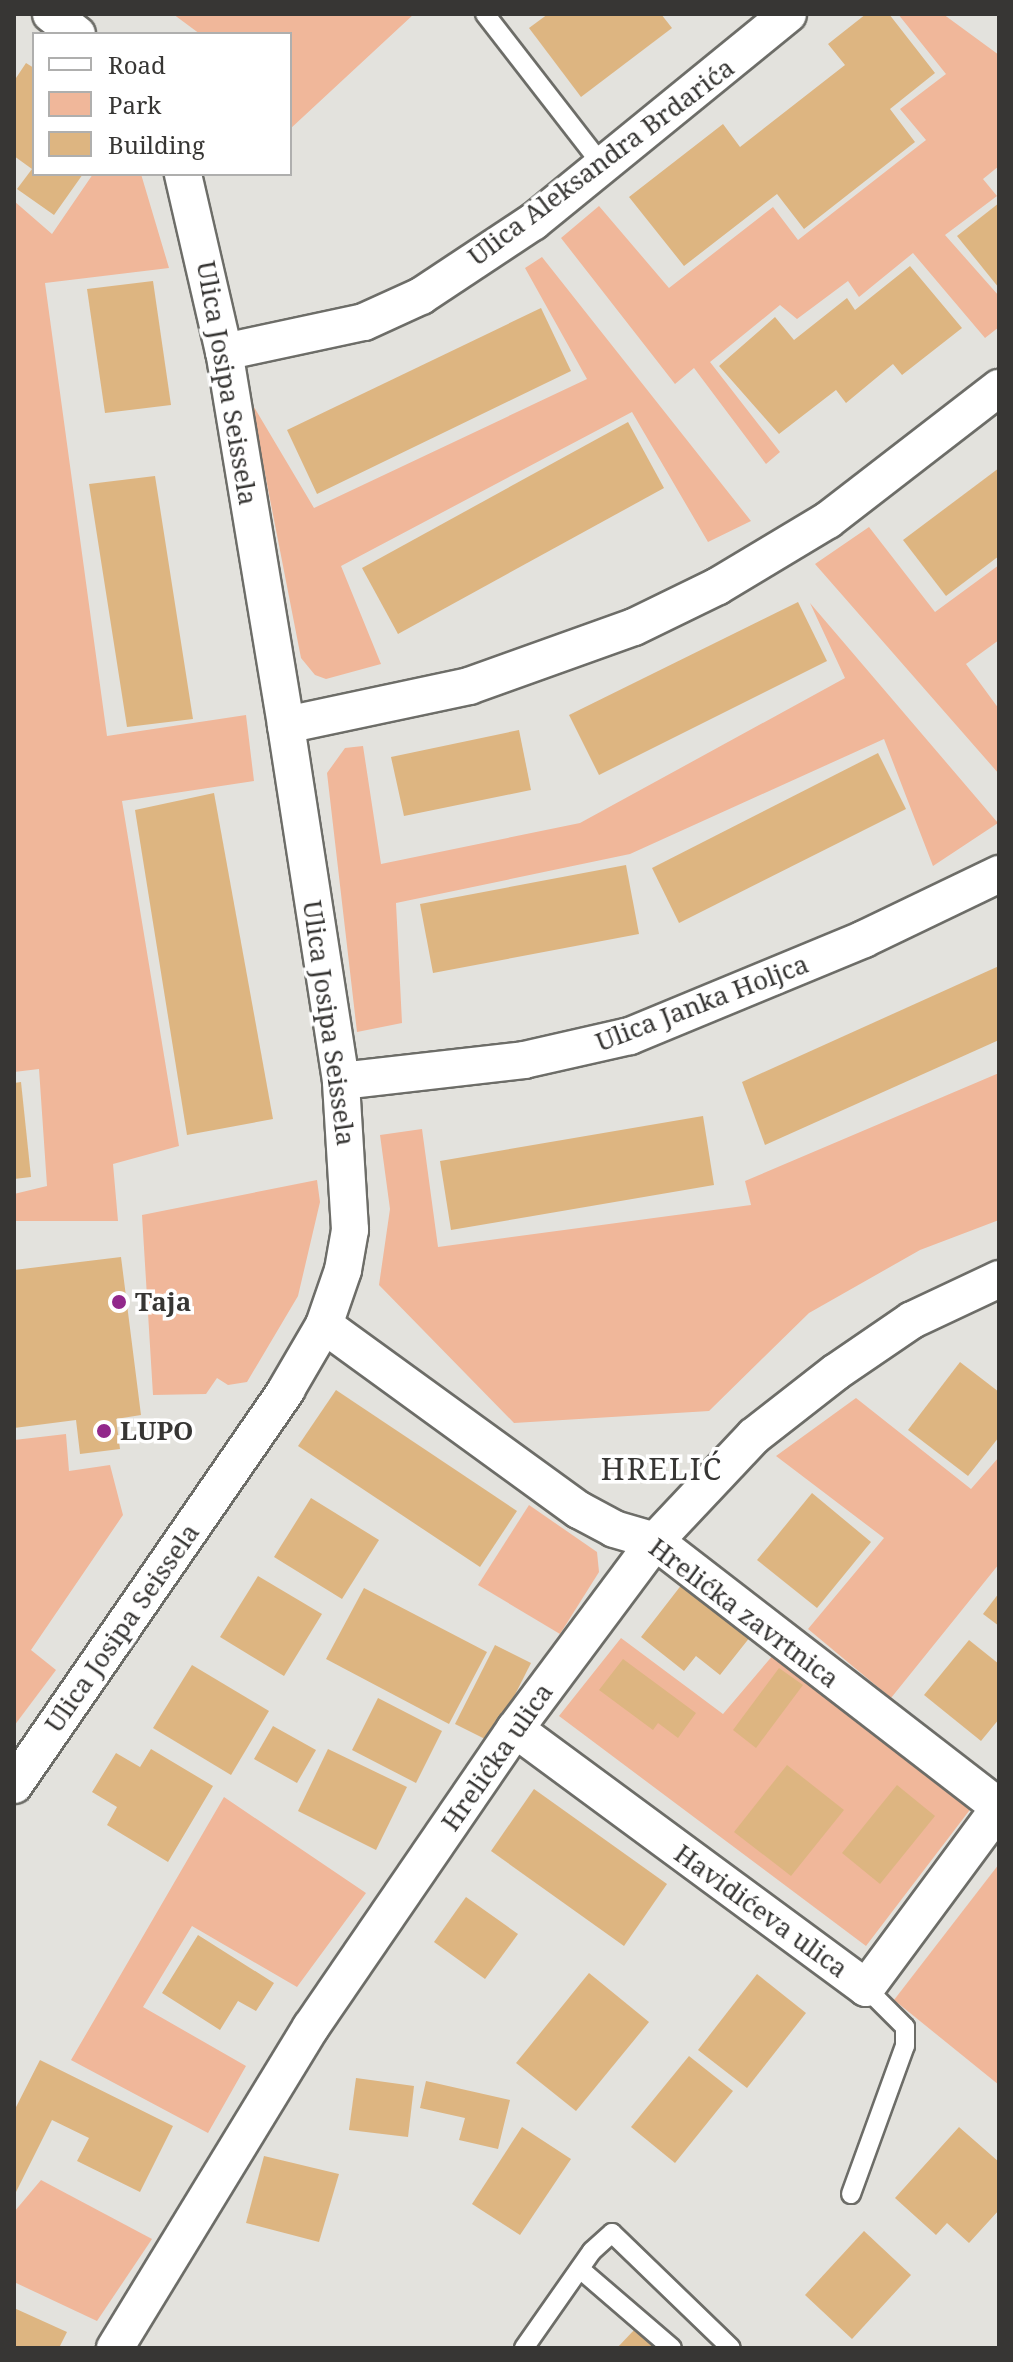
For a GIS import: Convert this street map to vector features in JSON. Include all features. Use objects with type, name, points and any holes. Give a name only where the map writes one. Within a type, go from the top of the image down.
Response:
[{"type":"street","points":[[51,14],[74,32]]},
{"type":"street","name":"Ulica Aleksandra Brdarića","points":[[224,352],[364,322],[421,296],[533,222],[788,14]]},
{"type":"street","name":"Ulica Josipa Seissela","points":[[14,1785],[286,1390],[324,1325],[343,1270],[350,1230],[341,1081],[286,725],[224,352],[183,176]]},
{"type":"street","points":[[286,725],[469,686],[634,627],[718,586],[818,526],[999,388]]},
{"type":"street","name":"Ulica Janka Holjca","points":[[341,1081],[524,1060],[630,1036],[864,939],[999,874]]},
{"type":"street","name":"Hrelićka ulica","points":[[115,2348],[311,2027],[515,1729],[655,1541],[754,1436],[836,1372],[912,1320],[999,1279]]},
{"type":"street","name":"Hrelićka zavrtnica","points":[[324,1325],[579,1510],[614,1529],[655,1541],[999,1807]]},
{"type":"street","name":"Havidićeva ulica","points":[[515,1729],[866,1988],[999,1807]]},
{"type":"lane","points":[[485,14],[603,166]]},
{"type":"lane","points":[[851,2194],[905,2046],[905,2027],[866,1988]]},
{"type":"lane","points":[[524,2348],[580,2269],[612,2233],[619,2236],[731,2348]]},
{"type":"lane","points":[[580,2269],[672,2348]]},
{"type":"green space","points":[[173,14],[414,14],[292,127],[292,32],[197,32]]},
{"type":"green space","points":[[898,14],[943,14],[999,55],[999,166],[983,179],[997,196],[945,235],[999,296],[999,327],[985,338],[913,253],[859,297],[848,281],[797,319],[780,305],[710,362],[780,452],[766,464],[694,368],[675,384],[561,238],[599,206],[669,288],[773,207],[798,240],[926,140],[900,109],[946,74]]},
{"type":"green space","points":[[92,176],[142,176],[169,268],[45,283],[107,736],[246,715],[254,781],[122,801],[179,1146],[113,1164],[118,1221],[14,1221],[14,1194],[47,1186],[39,1069],[14,1072],[14,201],[52,234]]},
{"type":"green space","points":[[542,257],[751,521],[708,542],[632,412],[341,566],[381,664],[326,679],[315,675],[301,658],[251,402],[314,508],[587,379],[525,268]]},
{"type":"green space","points":[[869,527],[935,612],[999,565],[999,640],[966,664],[999,709],[999,774],[815,564]]},
{"type":"green space","points":[[810,603],[998,823],[933,866],[884,739],[630,854],[396,903],[402,1023],[357,1032],[327,773],[345,748],[363,746],[381,864],[580,823],[845,678]]},
{"type":"green space","points":[[999,1073],[999,1220],[920,1250],[809,1313],[709,1411],[514,1423],[379,1285],[390,1209],[380,1135],[422,1129],[438,1247],[751,1205],[745,1181]]},
{"type":"green space","points":[[317,1180],[320,1202],[298,1296],[247,1382],[228,1385],[217,1378],[206,1394],[153,1395],[142,1215]]},
{"type":"green space","points":[[856,1398],[971,1489],[999,1457],[999,1564],[891,1698],[808,1629],[884,1538],[776,1456]]},
{"type":"green space","points":[[66,1434],[69,1471],[110,1465],[123,1515],[31,1650],[56,1670],[14,1726],[14,1440]]},
{"type":"green space","points":[[529,1505],[597,1552],[599,1572],[560,1634],[478,1585]]},
{"type":"green space","points":[[621,1638],[723,1714],[774,1654],[972,1807],[866,1946],[559,1716]]},
{"type":"green space","points":[[224,1797],[366,1893],[297,1987],[192,1926],[143,2007],[246,2066],[208,2133],[71,2060]]},
{"type":"green space","points":[[999,1864],[999,2085],[894,2000]]},
{"type":"green space","points":[[41,2180],[152,2239],[97,2321],[14,2282],[14,2212]]},
{"type":"building","points":[[548,14],[661,14],[672,28],[581,97],[529,28]]},
{"type":"building","points":[[866,14],[889,14],[935,73],[890,109],[915,142],[804,229],[777,194],[684,266],[629,197],[723,124],[740,147],[845,65],[828,44]]},
{"type":"building","points":[[26,63],[32,67],[32,169],[14,156],[14,81]]},
{"type":"building","points":[[32,169],[32,176],[82,176],[54,215],[17,189]]},
{"type":"building","points":[[999,203],[999,288],[957,236]]},
{"type":"building","points":[[910,266],[962,328],[902,375],[893,364],[846,403],[836,390],[779,434],[719,366],[775,317],[794,340],[847,298],[855,310]]},
{"type":"building","points":[[153,281],[171,405],[105,413],[87,289]]},
{"type":"building","points":[[541,308],[571,371],[317,494],[287,430]]},
{"type":"building","points":[[628,422],[664,488],[398,634],[362,568]]},
{"type":"building","points":[[999,468],[999,556],[946,596],[903,540]]},
{"type":"building","points":[[155,476],[193,719],[127,727],[89,484]]},
{"type":"building","points":[[798,602],[827,661],[599,775],[569,715]]},
{"type":"building","points":[[519,730],[531,790],[404,816],[391,757]]},
{"type":"building","points":[[878,753],[906,809],[679,923],[652,868]]},
{"type":"building","points":[[214,793],[273,1119],[187,1135],[135,810]]},
{"type":"building","points":[[626,865],[639,934],[433,973],[420,904]]},
{"type":"building","points":[[999,966],[999,1040],[765,1145],[742,1082]]},
{"type":"building","points":[[21,1082],[31,1177],[14,1179],[14,1083]]},
{"type":"building","points":[[703,1116],[714,1185],[451,1230],[440,1161]]},
{"type":"building","points":[[121,1257],[141,1415],[116,1419],[120,1449],[80,1454],[76,1420],[14,1428],[14,1270]]},
{"type":"building","points":[[960,1362],[999,1392],[999,1437],[968,1476],[908,1430]]},
{"type":"building","points":[[336,1390],[517,1511],[480,1567],[298,1446]]},
{"type":"building","points":[[812,1493],[871,1542],[817,1608],[757,1560]]},
{"type":"building","points":[[311,1498],[379,1540],[342,1599],[274,1557]]},
{"type":"building","points":[[258,1576],[322,1614],[284,1676],[220,1637]]},
{"type":"building","points":[[686,1579],[754,1632],[720,1675],[696,1656],[684,1671],[641,1637]]},
{"type":"building","points":[[364,1588],[487,1652],[449,1724],[326,1659]]},
{"type":"building","points":[[999,1593],[999,1626],[983,1614]]},
{"type":"building","points":[[969,1640],[999,1664],[999,1719],[981,1741],[924,1695]]},
{"type":"building","points":[[495,1645],[531,1663],[491,1742],[455,1724]]},
{"type":"building","points":[[623,1659],[696,1713],[678,1738],[658,1723],[653,1730],[599,1690]]},
{"type":"building","points":[[192,1665],[269,1711],[231,1775],[153,1728]]},
{"type":"building","points":[[779,1668],[803,1685],[756,1748],[733,1730]]},
{"type":"building","points":[[378,1698],[442,1731],[416,1783],[352,1750]]},
{"type":"building","points":[[273,1726],[316,1750],[297,1783],[254,1759]]},
{"type":"building","points":[[151,1749],[213,1786],[168,1862],[107,1825],[117,1807],[92,1792],[116,1753],[140,1767]]},
{"type":"building","points":[[328,1749],[407,1787],[376,1850],[298,1811]]},
{"type":"building","points":[[787,1765],[844,1810],[791,1876],[734,1832]]},
{"type":"building","points":[[897,1785],[935,1816],[880,1884],[842,1853]]},
{"type":"building","points":[[534,1789],[667,1884],[624,1946],[491,1851]]},
{"type":"building","points":[[466,1897],[518,1934],[485,1979],[434,1942]]},
{"type":"building","points":[[198,1935],[274,1983],[256,2011],[238,2001],[220,2030],[162,1993]]},
{"type":"building","points":[[589,1973],[649,2022],[576,2111],[516,2063]]},
{"type":"building","points":[[757,1974],[806,2013],[747,2088],[698,2050]]},
{"type":"building","points":[[689,2056],[733,2091],[675,2163],[631,2127]]},
{"type":"building","points":[[40,2060],[173,2126],[140,2192],[77,2161],[89,2138],[52,2120],[14,2196],[14,2111]]},
{"type":"building","points":[[356,2078],[414,2086],[408,2137],[349,2130]]},
{"type":"building","points":[[426,2081],[510,2100],[498,2149],[459,2140],[465,2118],[420,2108]]},
{"type":"building","points":[[522,2127],[571,2159],[520,2235],[472,2204]]},
{"type":"building","points":[[959,2127],[999,2162],[999,2210],[969,2243],[947,2223],[936,2235],[895,2198]]},
{"type":"building","points":[[264,2156],[339,2174],[319,2242],[246,2223]]},
{"type":"building","points":[[864,2231],[911,2275],[852,2339],[805,2295]]},
{"type":"building","points":[[14,2308],[67,2332],[59,2348],[14,2348]]},
{"type":"building","points":[[635,2329],[655,2348],[617,2348]]},
{"type":"place","name":"Taja","points":[[119,1302]]},
{"type":"place","name":"LUPO","points":[[104,1431]]},
{"type":"district","name":"HRELIĆ","points":[[662,1469]]}]
